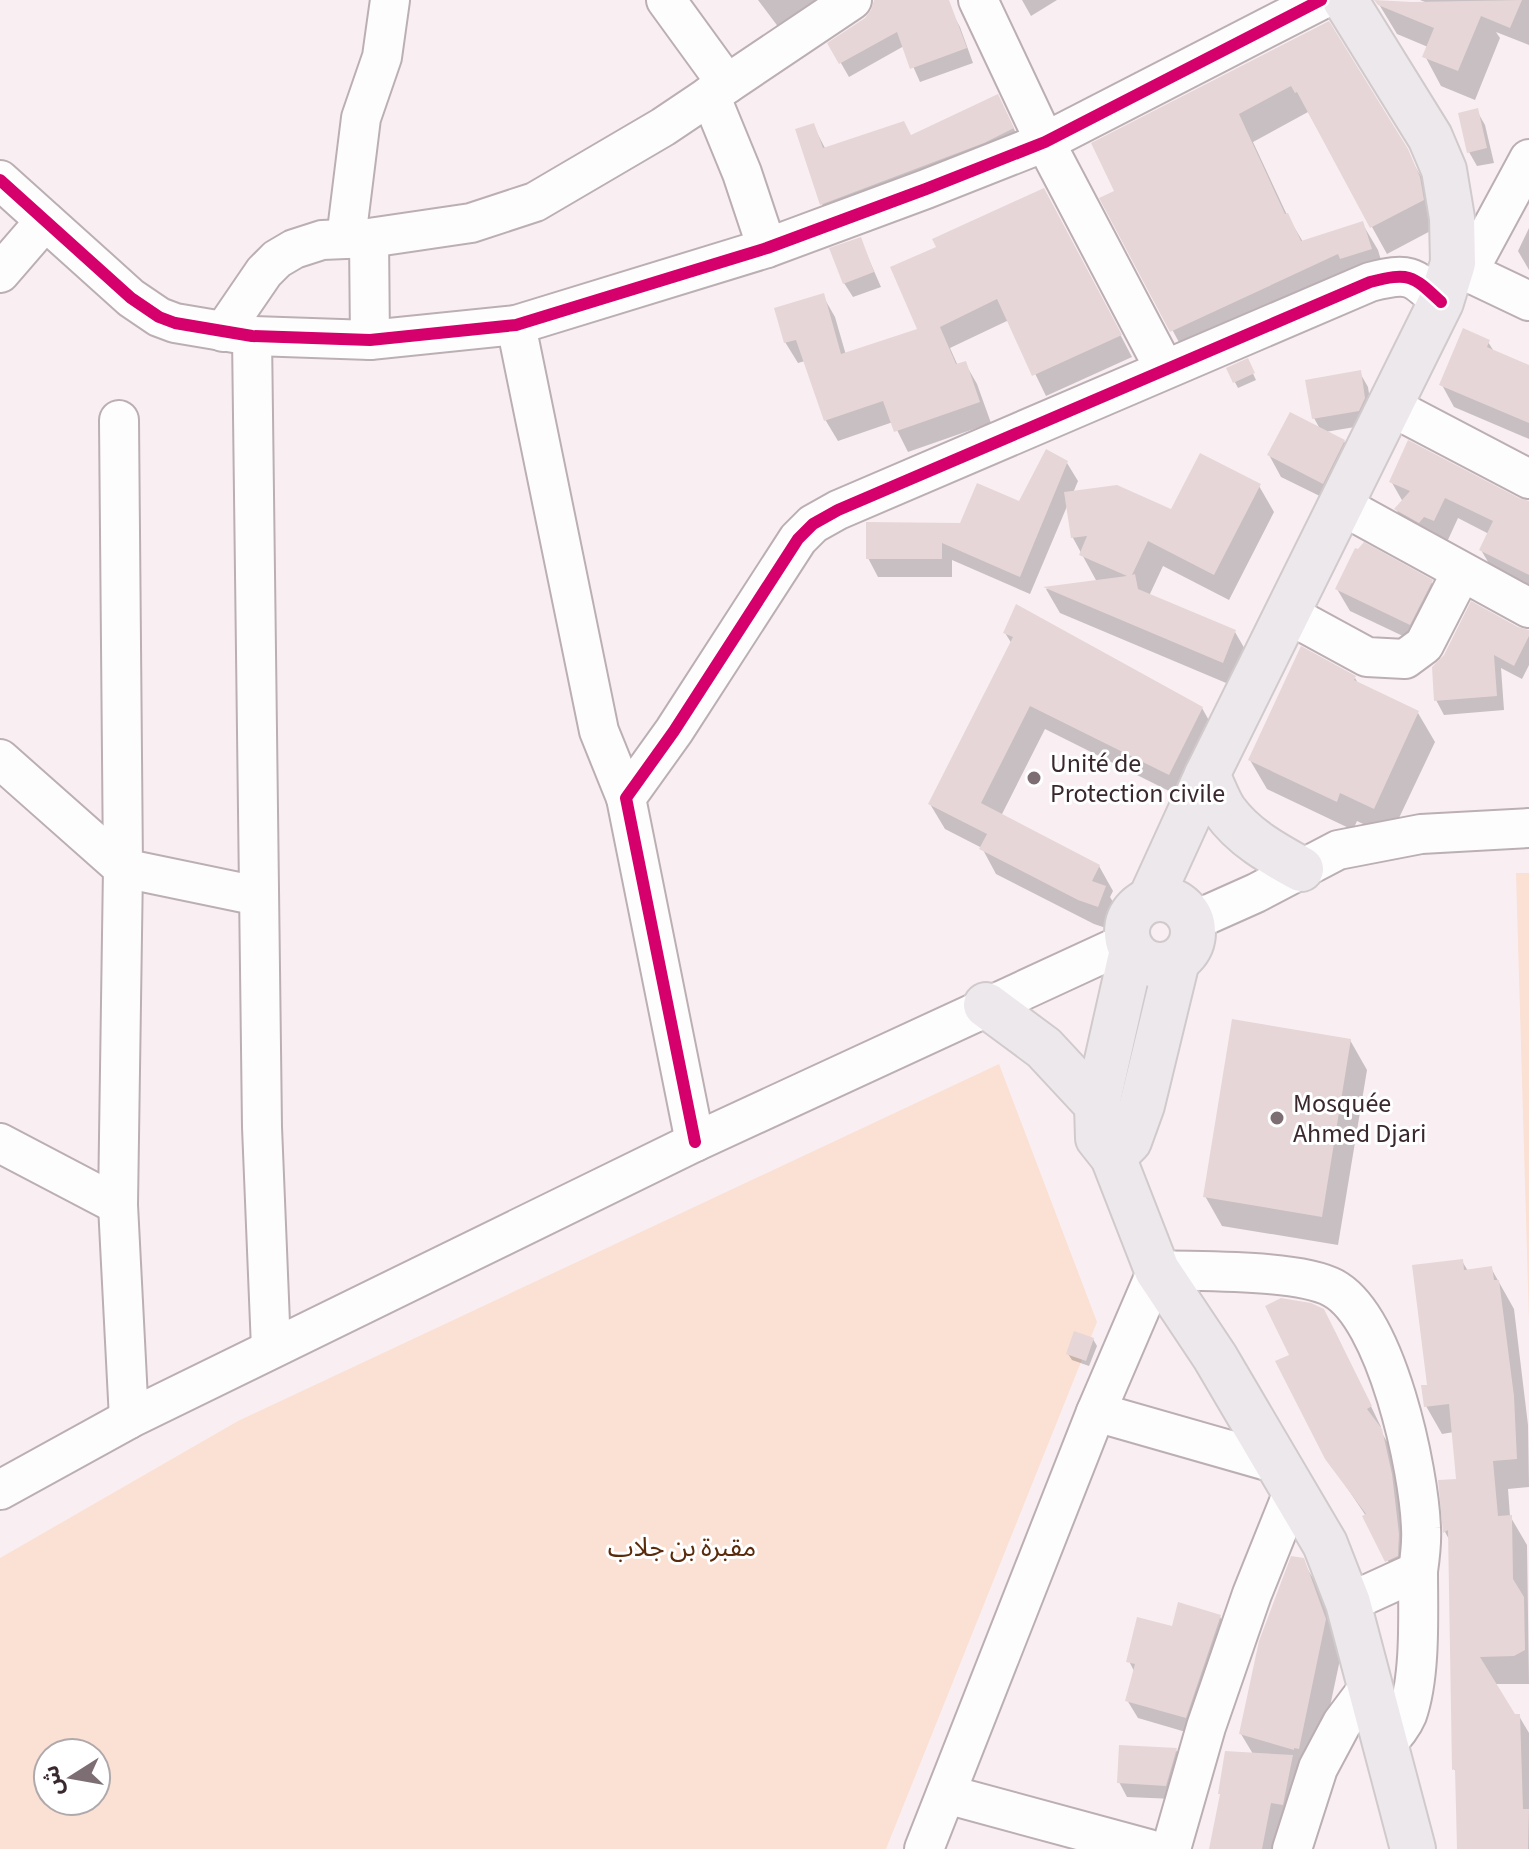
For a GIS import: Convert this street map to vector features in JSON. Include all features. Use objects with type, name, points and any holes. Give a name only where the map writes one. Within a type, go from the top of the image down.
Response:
[{"type":"main road","points":[[1150,900],[1207,775],[1454,279],[1452,218],[1444,170],[1430,137],[1345,0]]},
{"type":"main road","points":[[1207,775],[1224,810],[1243,831],[1265,849],[1301,869]]},
{"type":"main road","points":[[1113,1157],[1129,1141],[1142,1105],[1184,941],[1179,905],[1160,899],[1150,900],[1134,911],[1129,921],[1130,946],[1097,1105],[1098,1138],[1113,1157],[1157,1270],[1215,1357],[1325,1544],[1348,1603],[1413,1849]]},
{"type":"main road","points":[[1130,946],[1148,963],[1168,965],[1184,941]]},
{"type":"main road","points":[[986,1005],[1044,1048],[1097,1105]]},
{"type":"street","points":[[370,340],[358,238],[361,118],[382,57],[390,0]]},
{"type":"street","points":[[666,0],[718,90],[767,248]]},
{"type":"street","points":[[271,1348],[238,334],[264,272],[277,259],[294,249],[322,240],[471,223],[535,202],[663,127],[852,0]]},
{"type":"street","points":[[978,0],[1045,142],[1164,368]]},
{"type":"street","points":[[0,180],[148,311],[175,323],[238,334],[370,340],[516,325],[767,248],[887,205],[1045,142],[1321,0]]},
{"type":"street","points":[[1454,279],[1529,159]]},
{"type":"street","points":[[0,273],[45,221]]},
{"type":"street","points":[[626,798],[674,731],[798,539],[813,524],[838,510],[1164,368],[1378,280],[1398,276],[1454,279],[1529,301]]},
{"type":"street","points":[[516,325],[599,731],[626,798],[695,1142]]},
{"type":"street","points":[[1390,406],[1529,479]]},
{"type":"street","points":[[119,420],[123,868],[118,1205],[129,1419]]},
{"type":"street","points":[[1341,505],[1529,608]]},
{"type":"street","points":[[1288,614],[1367,657],[1405,659],[1424,645],[1461,573]]},
{"type":"street","points":[[0,759],[123,868],[258,896]]},
{"type":"street","points":[[1184,941],[1256,893],[1338,850],[1421,834],[1529,828]]},
{"type":"street","points":[[0,1490],[129,1419],[695,1142],[986,1005],[1130,946]]},
{"type":"street","points":[[1,1146],[118,1205]]},
{"type":"street","points":[[924,1849],[1096,1412],[1157,1270],[1307,1279],[1333,1288],[1352,1305],[1388,1369],[1413,1457],[1421,1529],[1416,1658],[1408,1713],[1401,1727],[1385,1745]]},
{"type":"street","points":[[1096,1412],[1286,1478],[1252,1594],[1206,1727],[1171,1849]]},
{"type":"street","points":[[1348,1603],[1418,1571]]},
{"type":"street","points":[[1292,1849],[1318,1768],[1342,1723],[1369,1687]]},
{"type":"street","points":[[946,1794],[1149,1849]]},
{"type":"green space","points":[[1516,873],[1529,873],[1529,1321]]},
{"type":"green space","name":"مقبرة بن جلاب","points":[[999,1064],[1097,1322],[886,1849],[0,1849],[0,1558],[238,1421]]},
{"type":"building","points":[[874,0],[949,0],[967,48],[910,69],[897,32],[839,64],[827,43],[865,18]]},
{"type":"building","points":[[1374,0],[1522,0],[1510,28],[1481,16],[1458,71],[1422,57],[1434,28],[1378,5]]},
{"type":"building","points":[[1329,21],[1408,149],[1420,177],[1424,200],[1370,228],[1291,86],[1239,114],[1285,214],[1288,213],[1301,241],[1363,221],[1372,249],[1340,259],[1338,254],[1170,332],[1099,198],[1114,191],[1091,143]]},
{"type":"building","points":[[998,94],[1014,128],[984,143],[820,205],[795,129],[814,123],[823,148],[904,121],[911,135]]},
{"type":"building","points":[[1478,108],[1487,148],[1467,153],[1458,113]]},
{"type":"building","points":[[1044,188],[1122,335],[1032,376],[997,299],[940,327],[956,364],[966,361],[980,402],[894,432],[883,401],[824,421],[796,340],[784,343],[774,308],[824,293],[841,354],[917,329],[890,267],[936,247],[932,239]]},
{"type":"building","points":[[861,237],[874,272],[843,284],[829,248]]},
{"type":"building","points":[[1463,328],[1490,340],[1487,347],[1529,365],[1529,423],[1439,385]]},
{"type":"building","points":[[1248,358],[1255,373],[1233,383],[1226,368]]},
{"type":"building","points":[[1361,370],[1365,398],[1359,411],[1312,419],[1305,380]]},
{"type":"building","points":[[1290,412],[1345,440],[1323,484],[1267,455]]},
{"type":"building","points":[[1408,440],[1529,501],[1529,575],[1479,550],[1493,521],[1445,498],[1434,521],[1424,517],[1419,523],[1394,509],[1410,491],[1389,482]]},
{"type":"building","points":[[1046,449],[1068,461],[1020,577],[942,543],[942,559],[866,559],[866,522],[960,523],[977,483],[1019,501]]},
{"type":"building","points":[[1200,453],[1261,484],[1214,575],[1148,541],[1132,575],[1135,574],[1138,589],[1236,630],[1223,663],[1043,587],[1127,576],[1079,555],[1087,536],[1071,538],[1064,492],[1117,485],[1171,509]]},
{"type":"building","points":[[1364,542],[1433,580],[1410,625],[1335,589],[1355,548],[1358,549]]},
{"type":"building","points":[[1471,601],[1529,630],[1529,636],[1514,666],[1494,655],[1497,696],[1434,701],[1432,667],[1444,655]]},
{"type":"building","points":[[1016,604],[1203,707],[1169,775],[1030,706],[981,803],[1100,865],[1092,881],[1106,886],[1098,907],[1078,900],[979,849],[987,834],[928,804],[1013,637],[1003,633]]},
{"type":"building","points":[[1301,646],[1356,676],[1354,680],[1419,711],[1374,809],[1340,793],[1337,802],[1248,760]]},
{"type":"building","name":"Mosquée Ahmed Djari","points":[[1232,1019],[1351,1039],[1322,1217],[1203,1197]]},
{"type":"building","points":[[1463,1259],[1464,1270],[1492,1266],[1494,1280],[1499,1280],[1514,1396],[1517,1459],[1493,1461],[1498,1516],[1512,1515],[1513,1579],[1524,1597],[1525,1650],[1514,1656],[1480,1657],[1515,1714],[1520,1714],[1523,1809],[1529,1809],[1528,1849],[1457,1849],[1455,1769],[1452,1770],[1448,1530],[1443,1533],[1438,1480],[1456,1479],[1449,1404],[1424,1407],[1421,1385],[1427,1385],[1412,1265]]},
{"type":"building","points":[[1281,1298],[1311,1303],[1324,1309],[1372,1406],[1367,1409],[1382,1429],[1392,1474],[1399,1534],[1398,1556],[1385,1562],[1362,1516],[1366,1514],[1325,1459],[1275,1361],[1289,1355],[1265,1306]]},
{"type":"building","points":[[1074,1331],[1094,1338],[1086,1361],[1066,1354]]},
{"type":"building","points":[[1291,1556],[1304,1558],[1326,1619],[1299,1749],[1294,1750],[1239,1734],[1259,1641]]},
{"type":"building","points":[[1178,1602],[1221,1615],[1186,1718],[1125,1701],[1135,1664],[1126,1662],[1137,1617],[1172,1626]]},
{"type":"building","points":[[1119,1745],[1177,1748],[1166,1786],[1117,1783]]},
{"type":"building","points":[[1225,1751],[1293,1755],[1283,1805],[1271,1803],[1262,1849],[1209,1849]]},
{"type":"cycle path","points":[[0,180],[131,298],[159,317],[175,323],[252,336],[370,340],[516,325],[767,248],[1045,142],[1321,0]]},
{"type":"cycle path","points":[[695,1142],[626,798],[674,731],[798,539],[813,524],[838,510],[1370,282],[1394,277],[1410,278],[1441,302]]},
{"type":"place","name":"Unité de Protection civile","points":[[1034,778]]},
{"type":"place","name":"Mosquée Ahmed Djari","points":[[1277,1118]]}]
